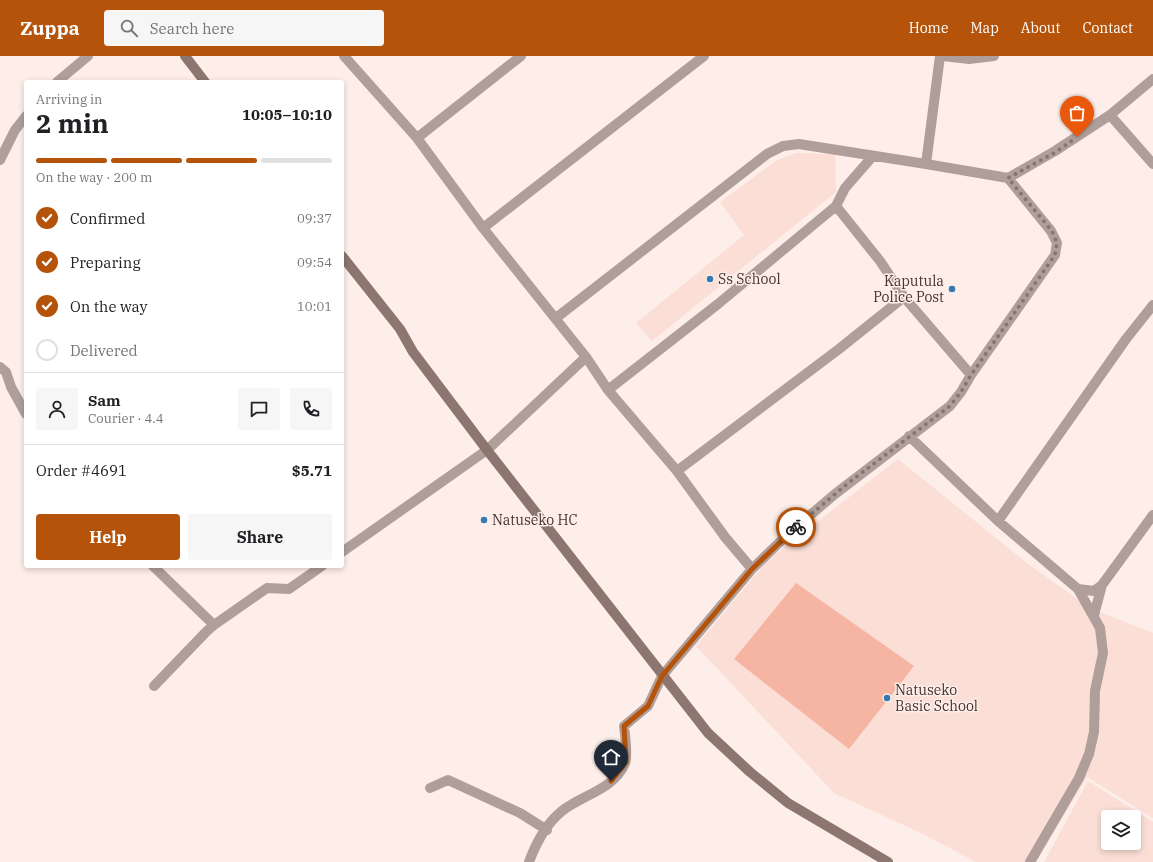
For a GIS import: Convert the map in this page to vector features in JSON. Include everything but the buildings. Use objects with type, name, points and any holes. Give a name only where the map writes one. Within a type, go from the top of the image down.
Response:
[{"type":"street","points":[[59,80],[88,56]]},
{"type":"street","points":[[185,56],[203,80]]},
{"type":"street","points":[[418,138],[521,56]]},
{"type":"street","points":[[484,228],[704,56]]},
{"type":"street","points":[[926,164],[940,56]]},
{"type":"street","points":[[943,56],[969,59],[994,56]]},
{"type":"street","points":[[346,57],[418,138],[484,228],[586,357],[608,390],[677,471],[725,537],[752,569]]},
{"type":"street","points":[[556,318],[767,154],[783,146],[799,144],[1008,178],[1056,152],[1110,115],[1153,79]]},
{"type":"street","points":[[1110,115],[1153,164]]},
{"type":"street","points":[[0,160],[15,130],[24,119]]},
{"type":"street","points":[[608,390],[718,304],[836,206],[845,188],[872,156]]},
{"type":"street","points":[[529,862],[536,842],[561,812],[604,787],[618,774],[626,762],[624,726],[648,706],[662,676],[752,569],[788,534],[835,494],[950,406],[961,392],[971,375],[1055,255],[1057,243],[1052,231],[1008,178]]},
{"type":"street","points":[[836,206],[872,250],[904,297],[971,375]]},
{"type":"street","points":[[344,259],[400,329],[414,352],[487,450],[708,733],[750,772],[788,803],[888,862]]},
{"type":"street","points":[[677,471],[822,362],[904,297]]},
{"type":"street","points":[[998,521],[1126,339],[1153,305]]},
{"type":"street","points":[[344,551],[487,450],[586,357]]},
{"type":"street","points":[[0,367],[6,372],[11,387],[24,410]]},
{"type":"street","points":[[909,436],[998,521],[1078,589],[1100,628],[1103,653],[1095,691],[1094,732],[1089,754],[1079,778],[1030,862]]},
{"type":"street","points":[[1078,589],[1094,591],[1102,585],[1153,515]]},
{"type":"street","points":[[154,568],[214,625]]},
{"type":"street","points":[[154,686],[214,625],[267,588],[289,589],[319,568]]},
{"type":"street","points":[[1094,615],[1102,585]]},
{"type":"street","points":[[430,788],[448,780],[520,813],[547,830]]},
{"type":"shaded area","name":"Ss School","points":[[796,153],[835,154],[836,192],[652,341],[636,323],[744,235],[720,202],[777,160]]},
{"type":"shaded area","name":"Natuseko Basic School","points":[[898,459],[1027,563],[1084,604],[1153,633],[1153,818],[1087,777],[1036,862],[976,862],[925,835],[834,793],[696,646],[768,560]]},
{"type":"shaded area","points":[[796,583],[914,666],[849,749],[734,659]]},
{"type":"shaded area","points":[[1088,781],[1134,810],[1101,810],[1101,850],[1141,850],[1141,814],[1153,822],[1153,862],[1044,862]]},
{"type":"way so far","points":[[796,527],[835,494],[950,406],[961,392],[971,375],[1055,255],[1057,243],[1052,231],[1008,178],[1056,152],[1077,137]]},
{"type":"place","name":"Ss School","points":[[710,279]]},
{"type":"place","name":"Kaputula Police Post","points":[[952,289]]},
{"type":"place","name":"Natuseko HC","points":[[484,520]]},
{"type":"place","name":"Natuseko Basic School","points":[[887,698]]},
{"type":"route","points":[[611,781],[626,762],[624,726],[648,706],[662,676],[699,634],[752,569],[796,527]]}]
